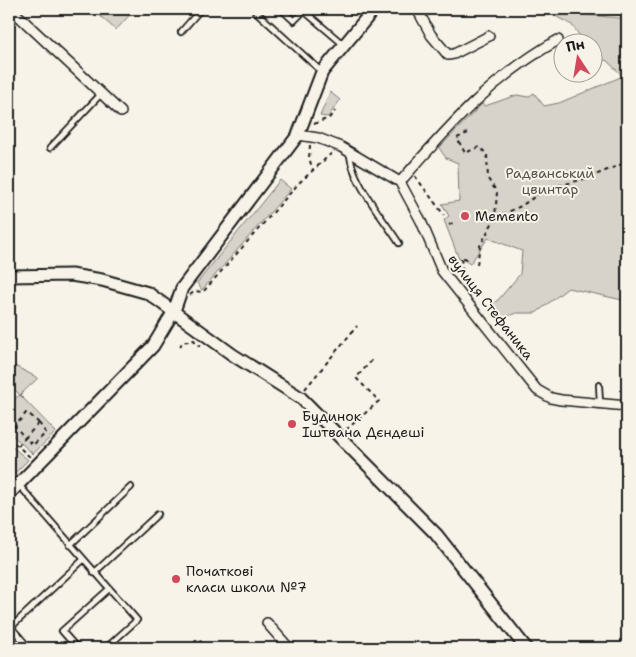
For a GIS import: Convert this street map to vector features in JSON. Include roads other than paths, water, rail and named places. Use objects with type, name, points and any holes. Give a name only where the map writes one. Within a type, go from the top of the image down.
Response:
[{"type":"street","points":[[11,9],[121,112]]},
{"type":"street","points":[[9,494],[144,357],[162,333],[174,311],[182,288],[298,135],[322,72],[374,9]]},
{"type":"street","points":[[417,9],[431,35],[448,55],[454,54],[489,36]]},
{"type":"street","points":[[298,135],[341,147],[400,182],[464,110],[506,73],[554,43]]},
{"type":"street","name":"вулиця Стефаника","points":[[400,182],[421,221],[442,271],[529,382],[551,398],[580,403],[600,402],[627,406]]},
{"type":"street","points":[[9,276],[71,274],[148,293],[220,346],[283,386],[312,407],[436,534],[526,648]]},
{"type":"street","points":[[267,623],[289,648]]},
{"type":"lane","points":[[192,9],[197,13]]},
{"type":"lane","points":[[181,32],[201,9]]},
{"type":"lane","points":[[253,9],[322,72]]},
{"type":"lane","points":[[281,9],[294,21],[305,10],[344,45]]},
{"type":"lane","points":[[50,148],[101,94]]},
{"type":"lane","points":[[350,152],[350,160],[359,179],[399,243]]},
{"type":"lane","points":[[599,385],[600,402]]},
{"type":"lane","points":[[19,484],[94,573],[137,620],[106,648]]},
{"type":"lane","points":[[70,545],[131,487]]},
{"type":"lane","points":[[94,573],[158,514]]},
{"type":"lane","points":[[24,642],[11,627],[83,560]]},
{"type":"lane","points":[[77,648],[62,631],[109,589]]},
{"type":"place","name":"Memento","points":[[465,216]]},
{"type":"place","name":"Будинок Іштвана Дєндеші","points":[[292,424]]},
{"type":"place","name":"Початкові класи школи №7","points":[[176,579]]},
{"type":"park label","name":"Радванський цвинтар","points":[[550,182]]}]
